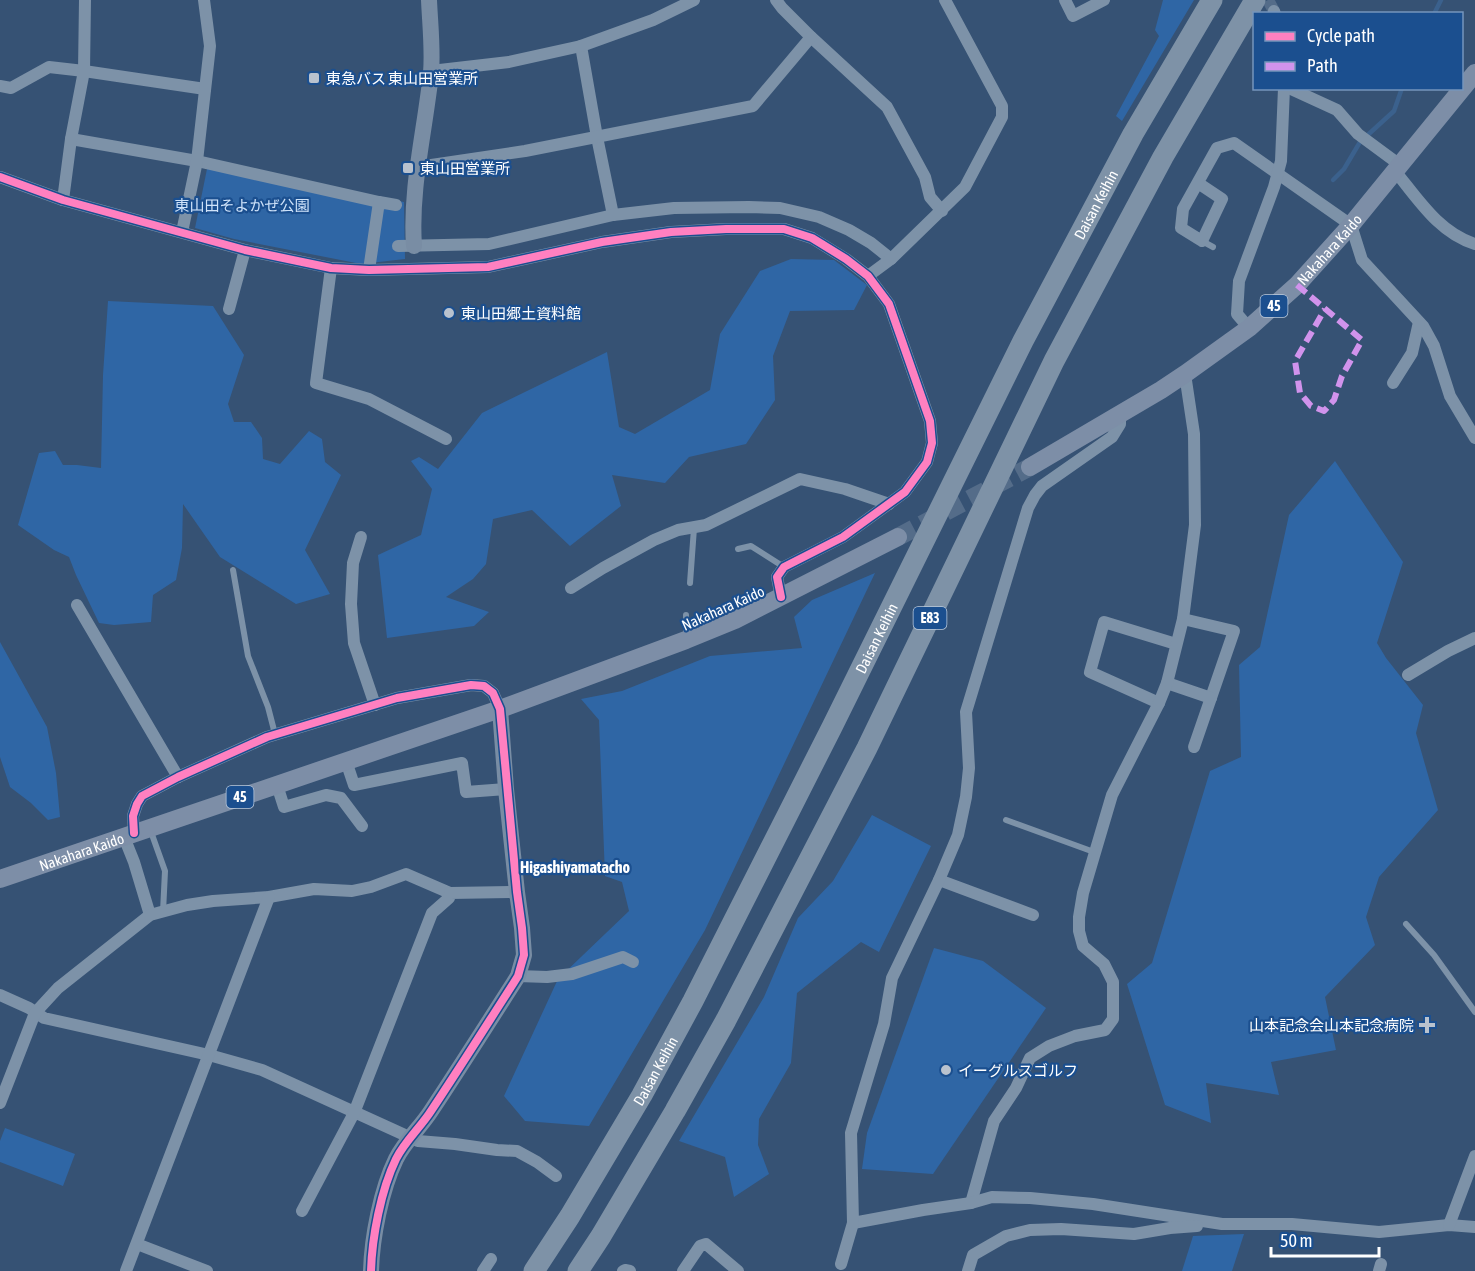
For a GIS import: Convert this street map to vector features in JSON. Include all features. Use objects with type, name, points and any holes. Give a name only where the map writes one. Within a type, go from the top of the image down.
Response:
[{"type":"highway","name":"Daisan Keihin","points":[[534,1271],[642,1095],[693,1002],[1023,340],[1133,134],[1212,0]]},
{"type":"highway","name":"E83","points":[[578,1271],[675,1111],[726,1020],[867,748],[1054,361],[1163,157],[1255,0]]},
{"type":"main road","name":"Nakahara Kaido","points":[[1463,88],[1475,73]]},
{"type":"main road","name":"Nakahara Kaido","points":[[1030,467],[1161,390],[1249,328],[1297,285],[1351,225],[1461,90]]},
{"type":"main road","name":"Nakahara Kaido","points":[[0,879],[500,709],[686,640],[735,620],[898,537]]},
{"type":"street","points":[[63,200],[71,139],[84,70],[84,0]]},
{"type":"street","points":[[182,232],[197,161],[210,46],[204,0]]},
{"type":"street","points":[[429,0],[431,70],[414,210],[406,246],[489,244],[613,215],[674,208],[749,207],[780,208],[819,217],[872,243],[891,259]]},
{"type":"street","points":[[431,70],[509,62],[580,46],[652,20],[694,0]]},
{"type":"street","points":[[776,0],[811,37],[887,107],[925,177],[930,197],[942,211]]},
{"type":"street","points":[[868,276],[891,259],[965,188],[1002,117],[1002,106],[945,0]]},
{"type":"street","points":[[1065,0],[1073,16],[1104,0]]},
{"type":"street","points":[[418,167],[525,151],[753,106],[811,37]]},
{"type":"street","points":[[580,46],[613,215]]},
{"type":"street","points":[[0,86],[11,88],[49,67],[84,70],[205,89]]},
{"type":"street","points":[[1249,328],[1237,314],[1239,281],[1278,173],[1282,150],[1284,90]]},
{"type":"street","points":[[1293,90],[1337,110],[1358,134],[1397,168],[1439,223],[1457,237],[1475,244]]},
{"type":"street","points":[[71,139],[197,161],[396,206]]},
{"type":"street","points":[[1198,183],[1222,199],[1207,244],[1181,228],[1183,209],[1217,148],[1234,143],[1351,225],[1362,260],[1419,322],[1434,346],[1450,396],[1475,438]]},
{"type":"street","points":[[0,177],[63,200],[245,250],[331,268],[369,270],[488,267],[602,242],[671,232],[784,229],[812,238],[868,276],[889,304],[930,421],[932,443],[927,462],[905,492],[843,537],[784,567],[777,577],[781,597]]},
{"type":"street","points":[[369,270],[379,202]]},
{"type":"street","points":[[229,309],[245,250]]},
{"type":"street","points":[[331,268],[316,383],[369,399],[446,439]]},
{"type":"street","points":[[1394,383],[1412,353],[1419,322]]},
{"type":"street","points":[[971,1203],[994,1120],[1016,1088],[1030,1058],[1049,1046],[1075,1036],[1105,1030],[1113,1019],[1113,982],[1104,964],[1083,946],[1079,931],[1079,917],[1094,852],[1112,795],[1159,703],[1167,683],[1183,619],[1195,525],[1194,434],[1185,374]]},
{"type":"street","points":[[841,1264],[853,1222],[851,1132],[884,1024],[892,978],[939,880],[958,834],[966,797],[969,768],[966,712],[1028,508],[1042,486],[1112,437],[1120,424],[1120,413]]},
{"type":"street","points":[[571,588],[654,540],[678,530],[706,525],[800,479],[845,489],[889,504]]},
{"type":"street","points":[[361,537],[353,563],[351,604],[354,643],[375,705]]},
{"type":"street","points":[[76,605],[178,777]]},
{"type":"street","points":[[1183,619],[1234,632],[1194,747]]},
{"type":"street","points":[[1159,703],[1090,672],[1104,622],[1176,644]]},
{"type":"street","points":[[1408,675],[1475,638]]},
{"type":"street","points":[[1167,683],[1211,698]]},
{"type":"street","points":[[150,915],[134,862],[136,833],[133,816],[142,796],[178,777],[275,735],[397,698],[471,685],[484,686],[493,693],[500,709],[524,955],[518,976],[429,1115],[399,1153],[388,1180],[376,1227],[372,1271]]},
{"type":"street","points":[[346,761],[354,785],[462,763],[466,792],[506,789]]},
{"type":"street","points":[[277,785],[284,807],[326,795],[341,798],[362,826]]},
{"type":"street","points":[[0,1103],[35,1013],[58,988],[150,915],[213,901],[269,897],[314,889],[351,891],[371,887],[406,874],[450,893],[517,892]]},
{"type":"street","points":[[939,880],[1033,915]]},
{"type":"street","points":[[302,1211],[354,1113],[432,913],[449,898],[450,893]]},
{"type":"street","points":[[126,1271],[269,897]]},
{"type":"street","points":[[518,976],[547,977],[572,974],[623,957],[633,962]]},
{"type":"street","points":[[0,995],[29,1008],[44,1018],[209,1055],[262,1070],[418,1142],[517,1151],[556,1176]]},
{"type":"street","points":[[1449,1225],[1475,1156]]},
{"type":"street","points":[[853,1222],[971,1203],[992,1197],[1093,1204],[1222,1224]]},
{"type":"street","points":[[968,1271],[973,1255],[1006,1236],[1030,1230],[1061,1229],[1134,1234],[1170,1227],[1222,1224],[1292,1224],[1379,1232],[1449,1225],[1475,1227]]},
{"type":"street","points":[[137,1244],[207,1271]]},
{"type":"street","points":[[683,1271],[700,1246],[706,1244],[738,1271]]},
{"type":"street","points":[[483,1271],[491,1259]]},
{"type":"street","points":[[623,1271],[630,1271]]},
{"type":"lane","points":[[690,583],[694,527]]},
{"type":"lane","points":[[738,549],[751,546],[784,567]]},
{"type":"lane","points":[[233,570],[248,656],[268,707],[275,735]]},
{"type":"lane","points":[[686,615],[686,640]]},
{"type":"lane","points":[[1006,820],[1094,852]]},
{"type":"lane","points":[[136,833],[165,872],[163,912]]},
{"type":"lane","points":[[1406,924],[1434,956],[1475,1012]]},
{"type":"green space","points":[[1163,0],[1194,0],[1122,121],[1116,116],[1159,36],[1155,30]]},
{"type":"green space","name":"東山田そよかぜ公園","points":[[208,164],[404,202],[405,259],[361,264],[234,239],[195,228]]},
{"type":"green space","points":[[791,259],[834,260],[867,285],[854,310],[790,311],[773,356],[775,400],[746,444],[689,457],[665,483],[612,475],[621,506],[570,546],[532,510],[493,519],[486,564],[473,579],[446,597],[489,612],[474,626],[387,638],[378,555],[421,535],[432,489],[411,461],[419,457],[438,469],[482,413],[607,352],[619,427],[635,434],[710,390],[720,334],[760,271]]},
{"type":"green space","points":[[108,301],[213,306],[244,355],[228,404],[234,422],[251,422],[262,438],[263,459],[280,464],[309,431],[322,439],[325,462],[341,475],[305,550],[330,594],[296,604],[220,557],[183,504],[182,548],[176,580],[153,595],[151,622],[114,625],[99,623],[69,557],[54,550],[18,525],[39,453],[55,451],[63,465],[101,468],[103,375]]},
{"type":"green space","points":[[1335,461],[1403,562],[1377,643],[1423,705],[1416,733],[1438,810],[1379,877],[1366,917],[1375,945],[1325,997],[1336,1050],[1271,1062],[1279,1095],[1206,1083],[1211,1123],[1165,1105],[1127,984],[1152,963],[1210,771],[1241,757],[1239,665],[1260,647],[1289,515]]},
{"type":"green space","points":[[875,573],[705,930],[589,1126],[525,1121],[504,1096],[558,979],[629,911],[622,882],[605,876],[599,720],[581,699],[622,691],[710,656],[802,648],[794,617],[812,600]]},
{"type":"green space","points":[[0,642],[47,727],[56,773],[60,817],[48,820],[10,787],[0,757]]},
{"type":"green space","points":[[872,815],[931,846],[879,952],[861,942],[797,993],[791,1063],[759,1119],[758,1145],[769,1174],[734,1197],[725,1157],[679,1141],[764,997],[798,918],[833,881]]},
{"type":"green space","name":"イーグルスゴルフ","points":[[934,948],[983,961],[1046,1008],[933,1174],[862,1169],[867,1133]]},
{"type":"green space","points":[[5,1128],[75,1154],[63,1186],[0,1162],[0,1141]]},
{"type":"green space","points":[[1244,1234],[1232,1271],[1182,1271],[1193,1236]]},
{"type":"waterway","points":[[1435,12],[1441,0]]},
{"type":"waterway","points":[[1333,180],[1344,169],[1360,142],[1394,111],[1401,90]]},
{"type":"tunnel","points":[[1268,0],[1274,11]]},
{"type":"tunnel","points":[[898,537],[1030,467]]},
{"type":"marked path","points":[[1297,285],[1362,340],[1342,376],[1334,400],[1324,411],[1311,406],[1300,393],[1295,361],[1325,309]]},
{"type":"cycle path","points":[[0,177],[63,200],[245,250],[331,268],[369,270],[488,267],[602,242],[671,232],[784,229],[812,238],[868,276],[889,304],[930,421],[932,443],[927,462],[905,492],[843,537],[784,567],[777,577],[781,597]]},
{"type":"cycle path","points":[[134,833],[133,816],[142,796],[178,777],[267,737],[397,698],[471,685],[484,686],[493,693],[500,709],[524,955],[518,976],[513,984],[431,1111],[396,1159],[378,1214],[371,1271]]},
{"type":"place","name":"東急バス 東山田営業所","points":[[314,78]]},
{"type":"place","name":"東山田営業所","points":[[408,168]]},
{"type":"place","name":"東山田郷土資料館","points":[[449,313]]},
{"type":"place","name":"山本記念会山本記念病院","points":[[1427,1025]]},
{"type":"place","name":"イーグルスゴルフ","points":[[946,1070]]},
{"type":"district","name":"Higashiyamatacho","points":[[575,867]]}]
